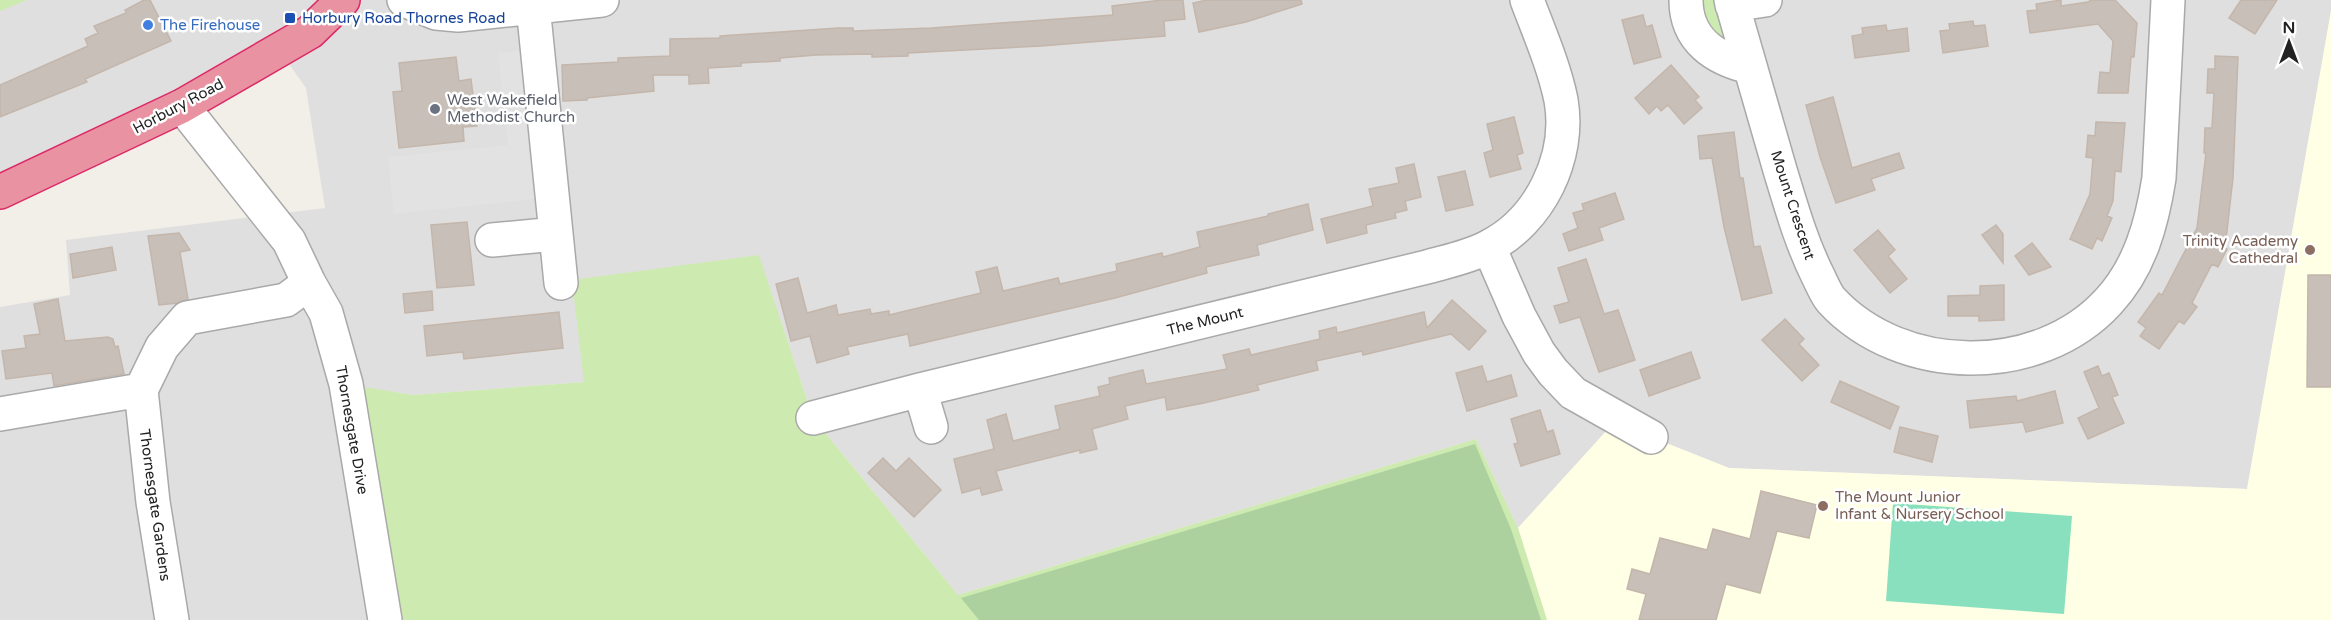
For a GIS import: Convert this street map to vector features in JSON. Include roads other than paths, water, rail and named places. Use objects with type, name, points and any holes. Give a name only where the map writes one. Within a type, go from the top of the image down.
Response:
[{"type":"highway","name":"Horbury Road","points":[[0,192],[182,106],[310,32],[343,0]]},
{"type":"street","points":[[404,0],[436,14],[602,0]]},
{"type":"street","name":"The Mount","points":[[813,418],[1427,267],[1462,258],[1489,247],[1510,233],[1529,214],[1544,192],[1555,168],[1561,144],[1563,123],[1560,99],[1527,0]]},
{"type":"street","points":[[1686,0],[1688,19],[1695,36],[1706,48],[1717,56],[1750,67]]},
{"type":"street","points":[[1731,2],[1765,0]]},
{"type":"street","name":"Mount Crescent","points":[[1731,2],[1796,223],[1830,299],[1865,329],[1898,344],[1933,355],[1964,358],[1999,357],[2031,350],[2063,336],[2087,321],[2108,302],[2122,285],[2146,238],[2159,178],[2170,1]]},
{"type":"street","points":[[532,6],[561,283]]},
{"type":"street","name":"Thornesgate Drive","points":[[182,106],[289,241],[309,284],[326,313],[346,384],[385,620]]},
{"type":"street","points":[[492,240],[555,234]]},
{"type":"street","points":[[1489,247],[1519,316],[1539,353],[1553,372],[1573,393],[1651,437]]},
{"type":"street","points":[[0,414],[141,390],[162,347],[187,318],[286,300],[309,284]]},
{"type":"street","name":"Thornesgate Gardens","points":[[141,390],[153,502],[172,620]]},
{"type":"street","points":[[920,390],[930,428]]},
{"type":"place","name":"Horbury Road Thornes Road","points":[[290,18]]},
{"type":"place","name":"The Firehouse","points":[[148,25]]},
{"type":"place","name":"West Wakefield Methodist Church","points":[[435,109]]},
{"type":"place","name":"Trinity Academy Cathedral","points":[[2310,250]]},
{"type":"place","name":"The Mount Junior Infant & Nursery School","points":[[1823,506]]}]
